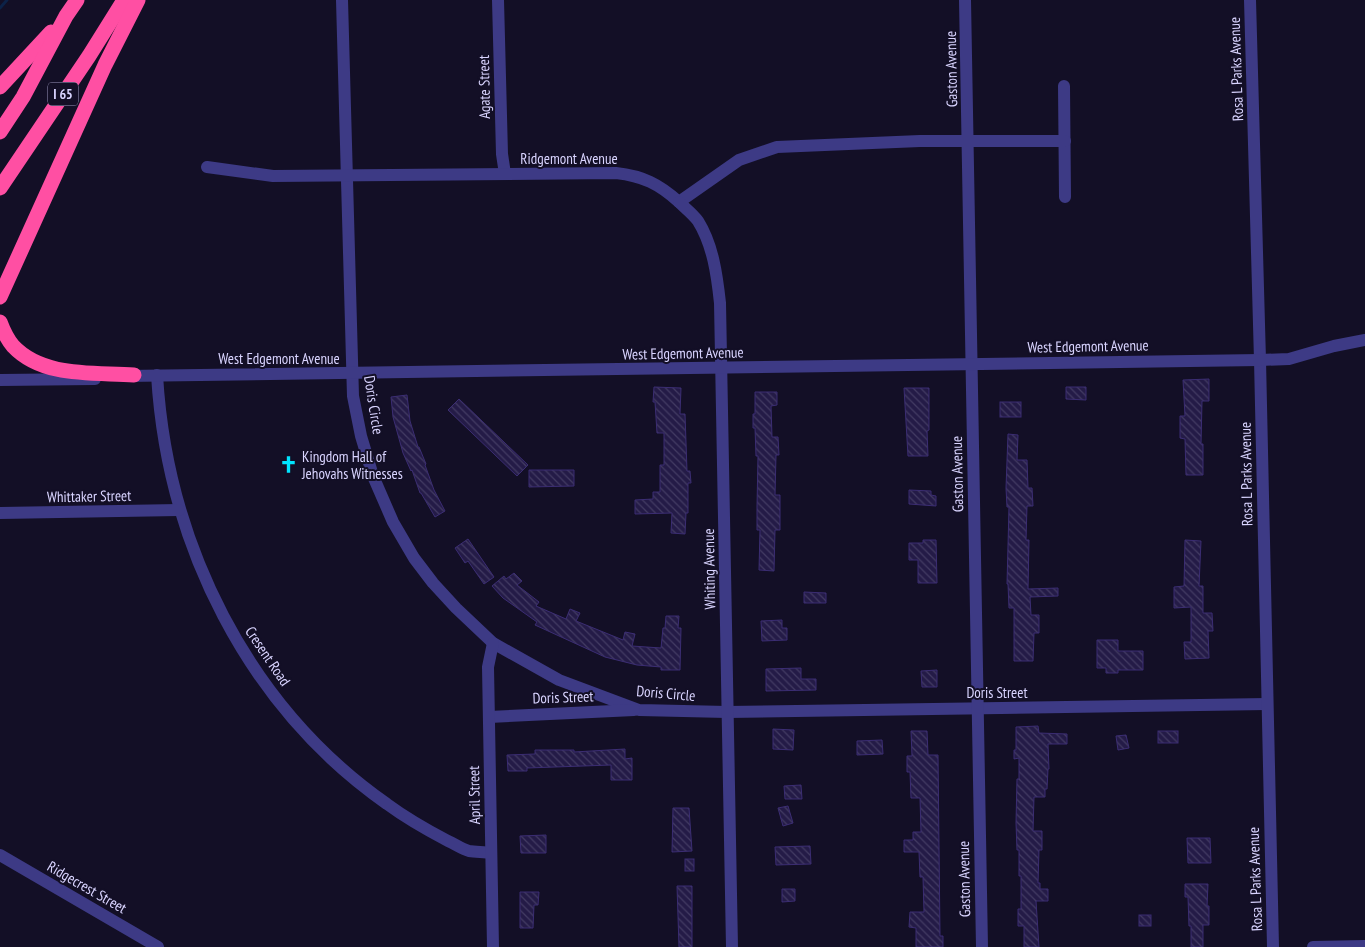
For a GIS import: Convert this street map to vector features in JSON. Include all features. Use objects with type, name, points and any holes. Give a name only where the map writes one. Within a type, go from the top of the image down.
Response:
[{"type":"highway","name":"I 65","points":[[0,132],[23,97],[66,16],[77,0]]},
{"type":"highway","name":"I 65","points":[[0,188],[89,56],[124,0]]},
{"type":"highway","points":[[134,375],[59,370],[34,362],[12,346],[0,321],[2,292],[105,65],[138,0]]},
{"type":"highway","points":[[0,87],[66,16]]},
{"type":"street","name":"Doris Circle","points":[[342,0],[346,176],[355,406],[361,436],[373,476],[393,522],[414,558],[433,583],[493,643],[559,680],[639,710],[727,712]]},
{"type":"street","name":"Agate Street","points":[[498,0],[502,154],[505,174]]},
{"type":"street","name":"Gaston Avenue","points":[[965,0],[982,947]]},
{"type":"street","name":"Rosa L Parks Avenue","points":[[1250,0],[1273,947]]},
{"type":"street","points":[[1064,86],[1065,197]]},
{"type":"street","points":[[679,202],[739,160],[777,147],[920,141],[1065,141]]},
{"type":"street","name":"Ridgemont Avenue","points":[[207,167],[273,176],[625,174],[644,179],[661,187],[679,202]]},
{"type":"street","name":"Whiting Avenue","points":[[679,202],[697,219],[707,239],[713,259],[720,303],[732,947]]},
{"type":"street","name":"West Edgemont Avenue","points":[[0,380],[92,380],[134,375],[353,374],[1260,360],[1289,359],[1334,346],[1365,340]]},
{"type":"street","name":"Cresent Road","points":[[157,375],[162,429],[179,510],[199,567],[228,625],[264,681],[303,730],[348,774],[374,795],[402,815],[466,850],[491,852]]},
{"type":"street","name":"Whittaker Street","points":[[0,514],[179,510]]},
{"type":"street","name":"April Street","points":[[493,643],[488,667],[493,947]]},
{"type":"street","name":"Doris Street","points":[[727,712],[1267,704]]},
{"type":"street","name":"Doris Street","points":[[489,718],[639,710]]},
{"type":"street","name":"Ridgecrest Street","points":[[0,855],[158,947]]},
{"type":"street","points":[[1313,947],[1365,946]]},
{"type":"building","points":[[1209,379],[1209,401],[1202,401],[1201,444],[1203,444],[1203,475],[1186,475],[1185,439],[1180,438],[1180,416],[1185,416],[1183,380]]},
{"type":"building","points":[[654,387],[681,388],[680,414],[685,414],[687,471],[690,471],[691,483],[688,483],[688,513],[686,513],[685,534],[671,533],[672,513],[635,514],[635,500],[653,499],[653,492],[660,492],[660,465],[664,465],[664,433],[657,433],[655,402],[653,402]]},
{"type":"building","points":[[1066,387],[1086,387],[1086,400],[1066,399]]},
{"type":"building","points":[[904,388],[929,388],[928,456],[908,456]]},
{"type":"building","points":[[755,392],[777,392],[777,405],[771,406],[772,437],[778,437],[779,455],[776,455],[775,495],[780,495],[780,530],[775,530],[774,571],[759,570],[760,530],[757,530],[758,456],[756,456],[755,428],[753,428]]},
{"type":"building","points":[[407,395],[410,421],[418,447],[426,464],[434,490],[445,511],[435,517],[420,493],[412,470],[403,453],[393,417],[391,397]]},
{"type":"building","points":[[459,399],[528,465],[517,476],[448,410]]},
{"type":"building","points":[[1000,402],[1021,402],[1021,417],[1000,417]]},
{"type":"building","points":[[1008,434],[1018,435],[1017,460],[1027,460],[1028,488],[1032,488],[1033,506],[1027,506],[1026,540],[1029,540],[1028,589],[1058,588],[1058,596],[1030,597],[1031,615],[1039,615],[1039,633],[1034,633],[1033,661],[1014,661],[1014,608],[1009,608],[1007,584],[1009,507],[1007,507],[1006,488]]},
{"type":"building","points":[[529,470],[574,470],[574,486],[529,487]]},
{"type":"building","points":[[909,490],[931,491],[931,495],[936,496],[936,506],[909,504]]},
{"type":"building","points":[[468,539],[494,577],[484,584],[468,561],[465,563],[455,548]]},
{"type":"building","points":[[923,540],[936,540],[937,583],[918,583],[918,560],[909,560],[909,543],[923,543]]},
{"type":"building","points":[[1185,540],[1201,541],[1199,586],[1203,586],[1203,613],[1212,613],[1213,631],[1208,631],[1209,658],[1185,659],[1184,642],[1191,642],[1191,607],[1174,608],[1174,587],[1184,586]]},
{"type":"building","points":[[514,573],[522,581],[517,585],[539,602],[536,606],[566,619],[570,609],[580,613],[576,621],[623,640],[625,632],[635,634],[632,646],[661,648],[666,616],[679,616],[678,628],[681,628],[680,670],[661,670],[661,667],[637,665],[605,657],[535,625],[537,622],[503,598],[492,586],[504,576],[506,579]]},
{"type":"building","points":[[804,592],[826,593],[826,603],[804,603]]},
{"type":"building","points":[[782,620],[782,628],[787,628],[787,640],[762,641],[761,621]]},
{"type":"building","points":[[1097,640],[1118,640],[1118,651],[1143,651],[1143,670],[1118,670],[1118,673],[1106,673],[1106,668],[1097,668]]},
{"type":"building","points":[[801,668],[801,679],[816,679],[816,690],[766,691],[766,669]]},
{"type":"building","points":[[937,670],[937,687],[922,687],[921,671]]},
{"type":"building","points":[[1038,726],[1039,733],[1067,734],[1067,744],[1048,744],[1049,769],[1045,797],[1034,797],[1033,831],[1042,831],[1042,850],[1039,850],[1038,883],[1040,883],[1040,889],[1048,889],[1048,901],[1036,901],[1039,947],[1024,947],[1024,926],[1018,926],[1018,909],[1021,909],[1021,876],[1019,876],[1016,823],[1019,758],[1014,759],[1014,750],[1016,750],[1016,727]]},
{"type":"building","points":[[773,729],[794,730],[793,750],[773,749]]},
{"type":"building","points":[[911,731],[927,731],[928,755],[938,755],[940,936],[943,936],[943,947],[916,947],[916,928],[909,927],[910,912],[924,912],[923,877],[920,877],[919,852],[904,852],[904,840],[913,840],[913,832],[921,832],[920,798],[911,798],[910,772],[907,772],[907,756],[912,756]]},
{"type":"building","points":[[1158,731],[1178,731],[1178,743],[1158,743]]},
{"type":"building","points":[[1126,735],[1129,748],[1118,750],[1116,736]]},
{"type":"building","points":[[882,740],[883,754],[857,755],[857,741]]},
{"type":"building","points":[[625,749],[625,759],[632,758],[632,780],[611,780],[611,765],[527,768],[527,771],[508,771],[507,755],[535,754],[535,750],[574,750],[574,752]]},
{"type":"building","points":[[801,785],[802,799],[785,799],[784,786]]},
{"type":"building","points":[[788,806],[793,823],[783,826],[778,808]]},
{"type":"building","points":[[673,808],[689,808],[692,851],[672,852]]},
{"type":"building","points":[[546,835],[546,853],[521,853],[520,836]]},
{"type":"building","points":[[1187,838],[1210,838],[1211,863],[1188,863]]},
{"type":"building","points":[[810,846],[811,864],[776,865],[775,847]]},
{"type":"building","points":[[685,859],[694,859],[694,871],[685,871]]},
{"type":"building","points":[[1185,884],[1208,884],[1207,906],[1209,906],[1209,925],[1203,925],[1203,947],[1191,947],[1191,926],[1189,926],[1188,897],[1185,897]]},
{"type":"building","points":[[677,886],[692,886],[692,947],[679,947]]},
{"type":"building","points":[[782,889],[795,889],[795,901],[782,902]]},
{"type":"building","points":[[520,892],[539,892],[538,905],[534,905],[533,928],[520,928]]},
{"type":"building","points":[[1139,915],[1151,915],[1151,926],[1139,926]]},
{"type":"waterway","points":[[0,8],[7,0]]},
{"type":"place","name":"Kingdom Hall of Jehovahs Witnesses","points":[[288,465]]}]
